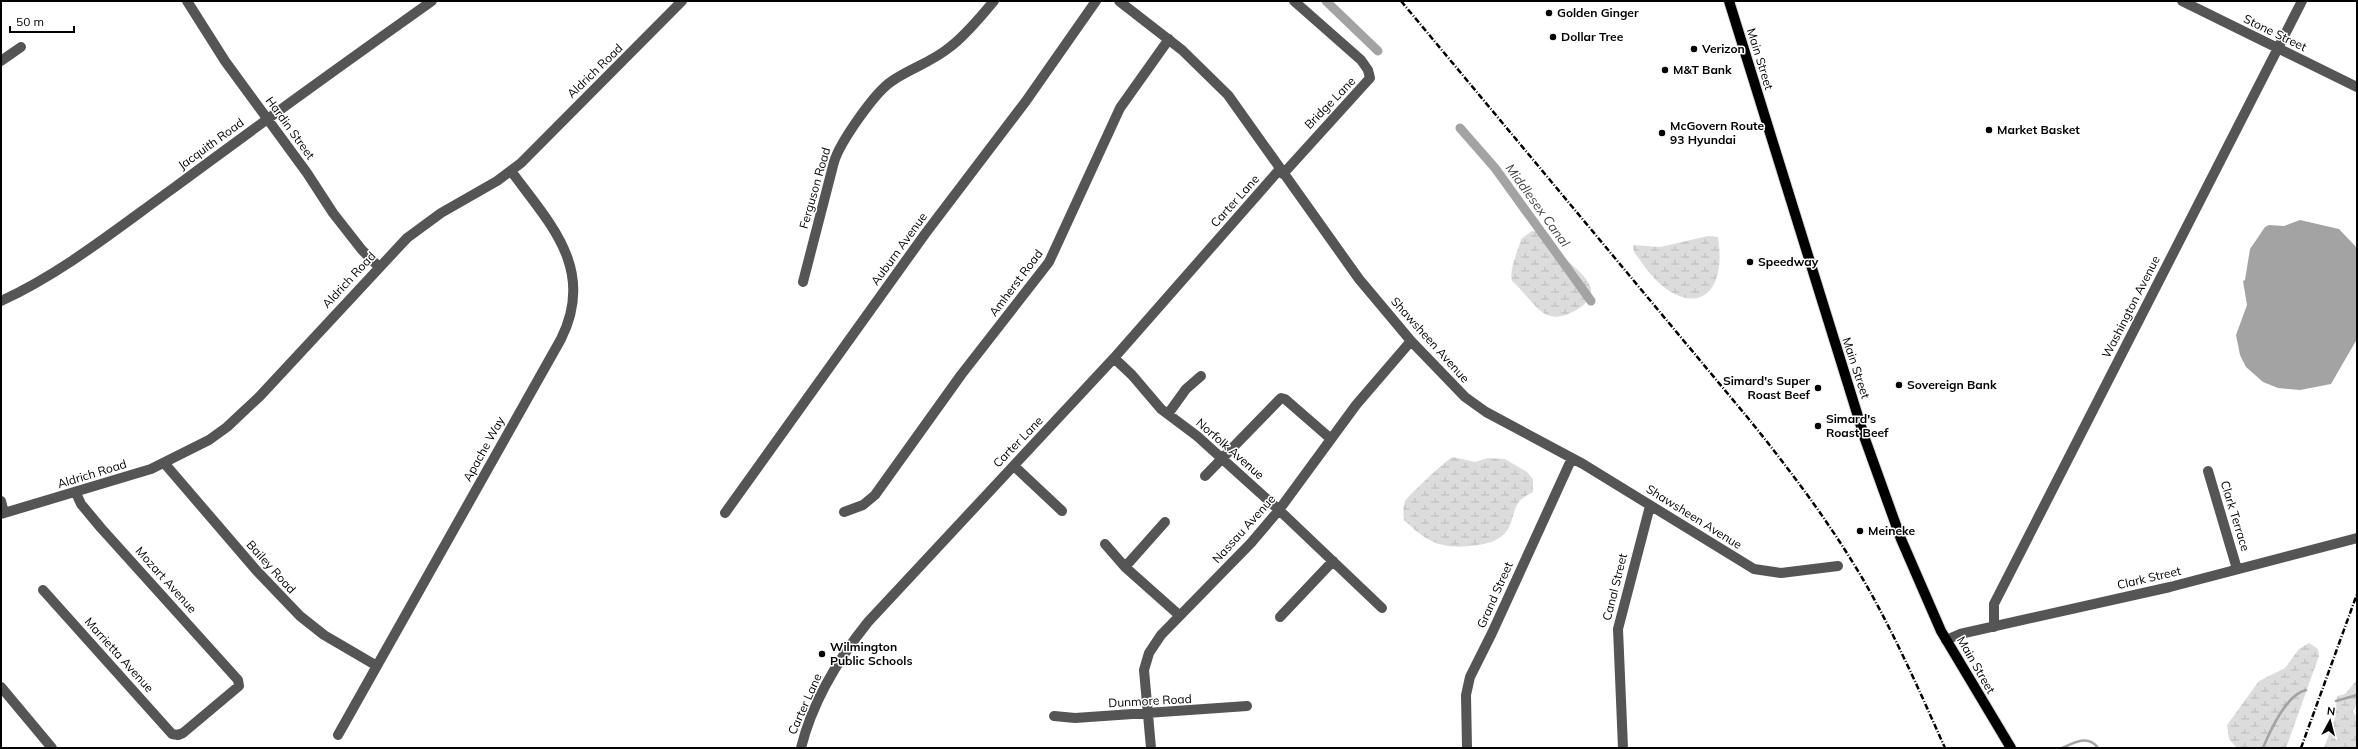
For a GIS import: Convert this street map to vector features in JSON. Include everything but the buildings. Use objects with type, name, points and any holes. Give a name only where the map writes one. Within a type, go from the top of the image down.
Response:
[{"type":"main road","name":"Main Street","points":[[1729,1],[1865,439],[1908,558],[1946,640],[2011,748]]},
{"type":"street","name":"Hardin Street","points":[[187,1],[225,61],[349,234],[362,250],[379,266]]},
{"type":"street","name":"Jacquith Road","points":[[1,301],[60,268],[124,224],[432,1]]},
{"type":"street","name":"Aldrich Road","points":[[3,514],[76,493],[165,464],[204,444],[227,427],[260,396],[379,266],[407,238],[430,221],[511,171],[682,1]]},
{"type":"street","name":"Ferguson Road","points":[[803,282],[834,162],[841,146],[885,86],[926,64],[951,47],[994,1]]},
{"type":"street","name":"Auburn Avenue","points":[[725,513],[925,234],[1026,101],[1096,1]]},
{"type":"street","name":"Shawsheen Avenue","points":[[1119,1],[1169,39],[1206,71],[1228,95],[1346,261],[1411,341],[1456,388],[1476,405],[1572,458],[1754,569],[1781,573],[1838,566]]},
{"type":"street","name":"Bridge Lane","points":[[1282,172],[1370,78],[1368,70],[1361,60],[1294,1]]},
{"type":"street","name":"Stone Street","points":[[2182,1],[2357,87]]},
{"type":"street","name":"Washington Avenue","points":[[1994,627],[1992,611],[1994,604],[2302,1]]},
{"type":"street","name":"Amherst Road","points":[[844,512],[863,505],[875,494],[961,375],[1049,262],[1120,108],[1169,39]]},
{"type":"street","points":[[1,61],[21,46]]},
{"type":"street","name":"Apache Way","points":[[338,735],[561,339],[571,312],[573,277],[563,244],[511,171]]},
{"type":"street","name":"Carter Lane","points":[[800,748],[819,702],[839,663],[858,635],[901,585],[1114,358],[1282,172]]},
{"type":"street","name":"Nassau Avenue","points":[[1151,748],[1144,679],[1146,661],[1154,644],[1179,615],[1251,543],[1279,510],[1366,394],[1411,341]]},
{"type":"street","name":"Norfolk Avenue","points":[[1114,358],[1168,414],[1222,458],[1382,608]]},
{"type":"street","points":[[1168,414],[1186,389],[1201,376]]},
{"type":"street","points":[[1205,476],[1282,397],[1331,439]]},
{"type":"street","name":"Grand Street","points":[[1468,748],[1466,695],[1470,677],[1492,633],[1572,458]]},
{"type":"street","name":"Bailey Road","points":[[165,464],[256,570],[300,616],[324,635],[377,666]]},
{"type":"street","points":[[1014,466],[1062,511]]},
{"type":"street","name":"Clark Terrace","points":[[2208,471],[2237,570]]},
{"type":"street","name":"Mozart Avenue","points":[[76,493],[81,504],[101,528],[240,684],[183,733],[176,735]]},
{"type":"street","points":[[1,501],[3,514]]},
{"type":"street","name":"Canal Street","points":[[1623,748],[1618,629],[1650,506]]},
{"type":"street","points":[[1125,567],[1165,522]]},
{"type":"street","name":"Clark Street","points":[[1946,640],[1960,634],[2237,570],[2357,538]]},
{"type":"street","points":[[1105,544],[1125,567],[1179,615]]},
{"type":"street","points":[[1280,617],[1333,561]]},
{"type":"street","name":"Marrietta Avenue","points":[[43,590],[169,732],[176,735]]},
{"type":"street","points":[[1,687],[52,748]]},
{"type":"street","name":"Dunmore Road","points":[[1054,716],[1067,718],[1147,714],[1247,706]]},
{"type":"green space","points":[[1532,231],[1548,233],[1561,254],[1583,275],[1589,284],[1591,292],[1587,302],[1568,314],[1558,317],[1549,316],[1542,312],[1512,281],[1511,276],[1513,265],[1521,239]]},
{"type":"green space","points":[[1708,236],[1718,237],[1719,261],[1716,279],[1709,291],[1698,298],[1686,298],[1671,292],[1657,281],[1642,263],[1633,248],[1633,245],[1660,247]]},
{"type":"green space","points":[[1453,457],[1475,462],[1488,458],[1505,459],[1527,472],[1533,479],[1533,492],[1519,501],[1508,530],[1496,540],[1478,545],[1455,547],[1446,546],[1429,540],[1404,520],[1403,510],[1405,501],[1443,464]]},
{"type":"green space","points":[[2309,643],[2318,649],[2319,656],[2286,748],[2237,748],[2229,739],[2227,725],[2259,681],[2285,668],[2299,649]]},
{"type":"green space","points":[[2357,680],[2357,703],[2353,712],[2357,717],[2357,748],[2324,748],[2335,718],[2337,696],[2345,694]]},
{"type":"shaded area","points":[[2300,220],[2339,229],[2357,248],[2357,339],[2331,384],[2300,390],[2278,388],[2263,382],[2246,367],[2240,355],[2236,335],[2247,305],[2243,281],[2245,280],[2250,249],[2265,227],[2269,225],[2284,226]]},
{"type":"waterway","name":"Middlesex Canal","points":[[1326,1],[1378,51]]},
{"type":"waterway","name":"Middlesex Canal","points":[[1460,128],[1495,168],[1591,301]]},
{"type":"waterway","points":[[2263,748],[2280,714],[2292,698],[2306,690]]},
{"type":"waterway","points":[[2336,701],[2357,695]]},
{"type":"waterway","points":[[2062,748],[2081,741],[2090,741],[2098,748]]},
{"type":"railway","points":[[1401,1],[1748,418],[1809,497],[1851,559],[1875,601],[1907,664],[1945,748]]},
{"type":"railway","points":[[2301,748],[2357,594]]},
{"type":"place","name":"Golden Ginger","points":[[1549,13]]},
{"type":"place","name":"Dollar Tree","points":[[1553,37]]},
{"type":"place","name":"Verizon","points":[[1694,49]]},
{"type":"place","name":"M&T Bank","points":[[1665,70]]},
{"type":"place","name":"Market Basket","points":[[1989,130]]},
{"type":"place","name":"McGovern Route 93 Hyundai","points":[[1662,133]]},
{"type":"place","name":"Speedway","points":[[1750,262]]},
{"type":"place","name":"Sovereign Bank","points":[[1899,385]]},
{"type":"place","name":"Simard's Super Roast Beef","points":[[1818,388]]},
{"type":"place","name":"Simard's Roast Beef","points":[[1818,426]]},
{"type":"place","name":"Meineke","points":[[1860,531]]},
{"type":"place","name":"Wilmington Public Schools","points":[[822,654]]}]
